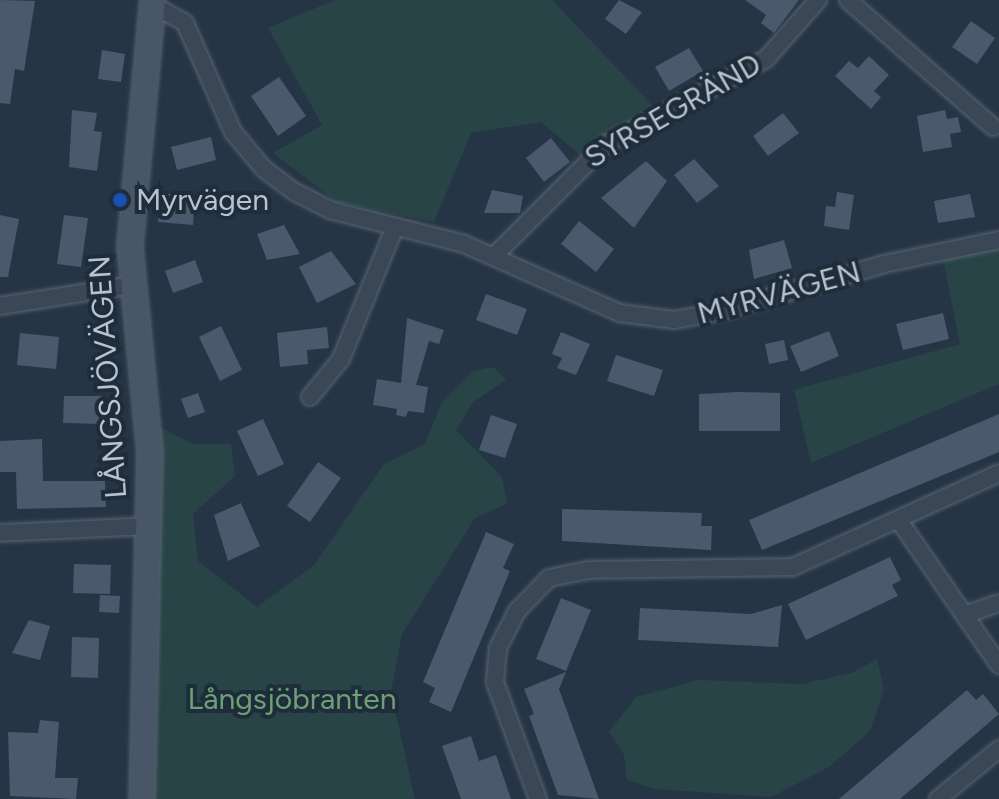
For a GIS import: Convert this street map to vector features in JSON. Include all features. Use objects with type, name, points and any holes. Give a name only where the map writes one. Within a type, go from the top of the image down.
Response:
[{"type":"street","name":"SYRSEGRÄND","points":[[494,256],[606,144],[766,59],[818,0]]},
{"type":"street","points":[[848,0],[993,127]]},
{"type":"street","name":"MYRVÄGEN","points":[[153,3],[185,23],[215,101],[264,169],[330,210],[494,256],[620,313],[675,320],[999,240]]},
{"type":"street","name":"LÅNGSJÖVÄGEN","points":[[142,799],[149,418],[133,285],[136,156],[153,3]]},
{"type":"street","points":[[310,397],[341,359],[394,229]]},
{"type":"street","points":[[0,306],[133,285]]},
{"type":"street","points":[[538,799],[495,682],[504,636],[517,611],[549,578],[589,570],[793,567],[900,522],[999,473]]},
{"type":"street","points":[[900,522],[999,665]]},
{"type":"street","points":[[0,533],[148,526]]},
{"type":"street","points":[[964,615],[999,603]]},
{"type":"street","points":[[938,799],[999,749]]},
{"type":"green space","points":[[335,0],[552,0],[654,107],[580,155],[541,122],[471,133],[434,222],[337,202],[273,153],[322,125],[268,28]]},
{"type":"green space","points":[[999,248],[999,384],[811,463],[794,390],[960,344],[943,259]]},
{"type":"green space","name":"Långsjöbranten","points":[[493,367],[506,380],[473,402],[456,430],[502,477],[507,504],[475,518],[402,634],[391,692],[415,799],[147,799],[155,425],[193,444],[231,444],[235,476],[193,514],[198,561],[257,607],[314,565],[384,464],[425,444],[442,402],[473,371]]},
{"type":"green space","points":[[877,659],[884,689],[870,731],[829,767],[771,797],[655,789],[627,780],[624,755],[609,732],[636,697],[699,680],[802,684],[854,672]]},
{"type":"building","points":[[0,0],[35,1],[24,71],[15,69],[10,104],[0,103]]},
{"type":"building","points":[[619,0],[642,12],[626,34],[605,19]]},
{"type":"building","points":[[745,0],[799,0],[774,33],[761,23],[766,15]]},
{"type":"building","points":[[971,21],[995,38],[977,64],[952,47]]},
{"type":"building","points":[[689,48],[703,71],[669,91],[655,67]]},
{"type":"building","points":[[102,50],[125,54],[121,82],[98,79]]},
{"type":"building","points":[[869,56],[889,75],[874,91],[881,97],[871,109],[835,76],[849,61],[858,68]]},
{"type":"building","points":[[279,77],[306,116],[278,136],[251,96]]},
{"type":"building","points":[[72,110],[97,113],[94,131],[102,132],[97,171],[69,167]]},
{"type":"building","points":[[945,110],[947,119],[958,117],[961,132],[950,134],[952,147],[923,152],[917,116]]},
{"type":"building","points":[[783,113],[799,133],[768,156],[753,136]]},
{"type":"building","points":[[211,137],[216,160],[177,170],[171,147]]},
{"type":"building","points":[[551,138],[570,162],[544,182],[526,158]]},
{"type":"building","points":[[694,159],[719,186],[697,203],[674,175]]},
{"type":"building","points":[[646,161],[667,181],[634,228],[601,198]]},
{"type":"building","points":[[492,190],[523,196],[520,213],[484,213]]},
{"type":"building","points":[[837,192],[854,195],[849,230],[824,226],[826,206],[835,207]]},
{"type":"building","points":[[160,193],[195,196],[193,225],[158,222]]},
{"type":"building","points":[[970,194],[975,217],[938,223],[934,201]]},
{"type":"building","points":[[0,215],[19,219],[8,277],[0,277]]},
{"type":"building","points":[[64,215],[88,218],[81,267],[57,264]]},
{"type":"building","points":[[579,221],[614,249],[596,272],[561,244]]},
{"type":"building","points":[[284,225],[300,254],[267,260],[257,234]]},
{"type":"building","points":[[784,240],[792,268],[754,279],[749,250]]},
{"type":"building","points":[[331,251],[356,284],[317,303],[299,267]]},
{"type":"building","points":[[195,260],[203,282],[173,293],[165,271]]},
{"type":"building","points":[[486,294],[527,309],[517,335],[476,320]]},
{"type":"building","points":[[943,313],[949,339],[903,350],[896,324]]},
{"type":"building","points":[[407,318],[444,330],[439,344],[429,341],[416,385],[428,387],[424,413],[408,411],[406,417],[396,415],[397,409],[373,405],[377,379],[401,383]]},
{"type":"building","points":[[221,326],[242,370],[220,381],[199,337]]},
{"type":"building","points":[[327,327],[329,348],[307,350],[308,364],[280,367],[277,333]]},
{"type":"building","points":[[829,331],[839,356],[801,372],[790,346]]},
{"type":"building","points":[[561,332],[590,344],[576,375],[557,368],[562,358],[552,354]]},
{"type":"building","points":[[20,333],[59,337],[56,369],[17,365]]},
{"type":"building","points":[[784,340],[788,360],[769,364],[765,344]]},
{"type":"building","points":[[616,355],[663,370],[654,396],[607,381]]},
{"type":"building","points":[[198,393],[205,412],[188,418],[181,399]]},
{"type":"building","points":[[780,393],[780,431],[699,431],[699,394]]},
{"type":"building","points":[[64,396],[102,396],[102,424],[63,423]]},
{"type":"building","points":[[999,414],[999,452],[762,550],[749,520]]},
{"type":"building","points":[[491,415],[517,424],[505,458],[479,450]]},
{"type":"building","points":[[263,419],[284,464],[258,476],[237,431]]},
{"type":"building","points":[[42,439],[43,481],[105,481],[106,507],[17,509],[16,472],[0,472],[0,441]]},
{"type":"building","points":[[318,462],[341,478],[310,522],[287,506]]},
{"type":"building","points":[[241,503],[260,546],[228,561],[214,515]]},
{"type":"building","points":[[562,509],[702,513],[701,526],[712,526],[711,550],[562,541]]},
{"type":"building","points":[[486,532],[514,544],[503,568],[510,571],[451,712],[429,702],[435,688],[423,682]]},
{"type":"building","points":[[890,557],[901,580],[892,585],[898,596],[806,640],[788,604]]},
{"type":"building","points":[[74,564],[111,565],[110,594],[73,593]]},
{"type":"building","points":[[100,595],[120,596],[119,613],[99,612]]},
{"type":"building","points":[[561,598],[591,610],[566,671],[536,659]]},
{"type":"building","points":[[782,605],[778,647],[638,640],[640,608],[751,614]]},
{"type":"building","points":[[29,620],[50,626],[40,660],[12,653]]},
{"type":"building","points":[[72,637],[99,638],[98,678],[71,677]]},
{"type":"building","points":[[566,672],[559,689],[599,799],[558,795],[529,716],[534,714],[524,689]]},
{"type":"building","points":[[967,690],[976,700],[983,694],[999,714],[900,799],[839,799]]},
{"type":"building","points":[[40,720],[59,722],[55,778],[78,778],[76,799],[10,796],[8,732],[38,733]]},
{"type":"building","points":[[471,736],[479,761],[496,755],[511,799],[461,799],[442,746]]},
{"type":"place","name":"Myrvägen","points":[[120,200]]}]
